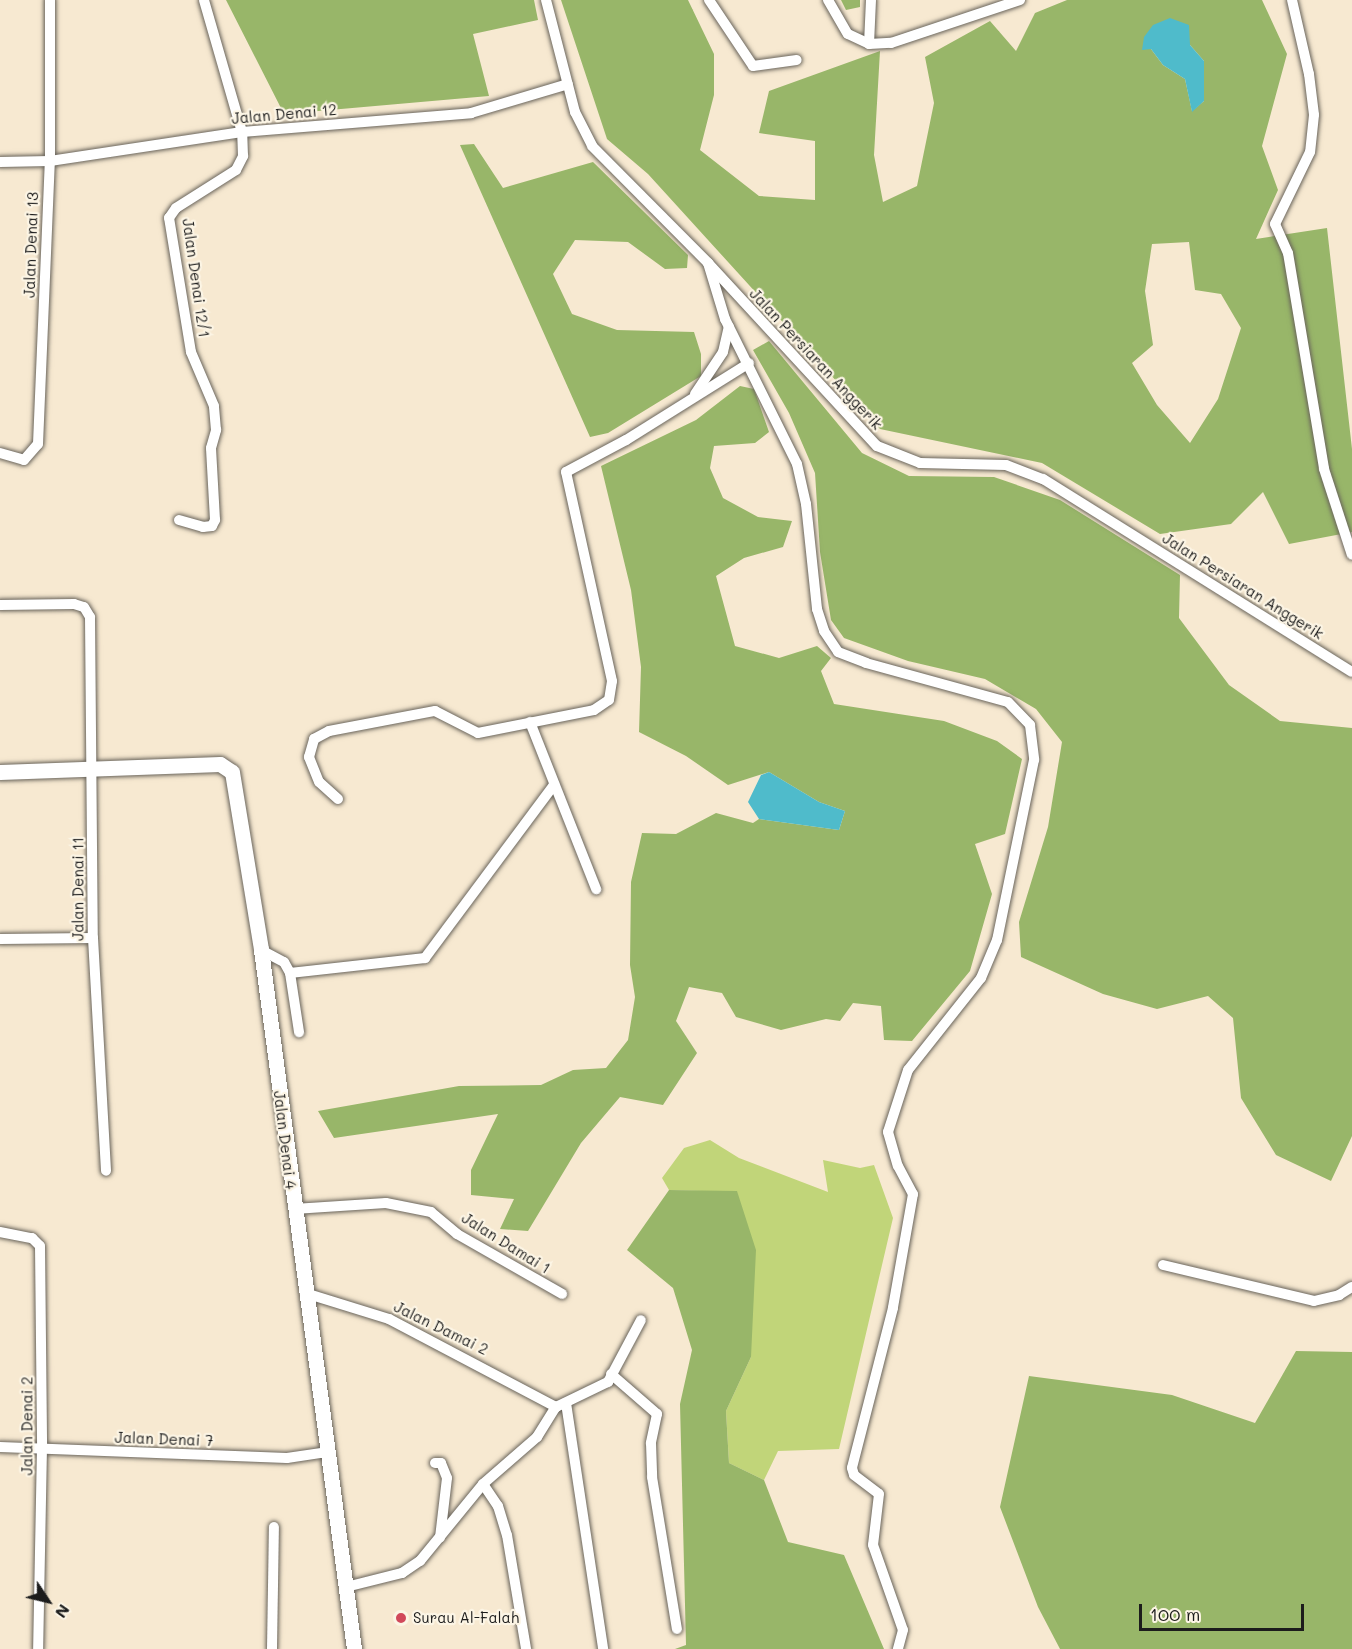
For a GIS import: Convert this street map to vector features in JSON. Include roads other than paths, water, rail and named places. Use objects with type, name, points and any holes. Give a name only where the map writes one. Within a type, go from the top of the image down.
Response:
[{"type":"street","name":"Jalan Denai 13","points":[[0,453],[24,460],[38,444],[50,162],[50,0]]},
{"type":"street","name":"Jalan Denai 12/1","points":[[179,520],[203,527],[212,526],[215,520],[211,448],[216,430],[214,406],[191,352],[169,218],[176,208],[236,170],[243,156],[242,132],[204,0]]},
{"type":"street","name":"Jalan Persiaran Anggerik","points":[[546,0],[568,84],[592,146],[708,263],[877,446],[920,463],[1006,465],[1043,479],[1352,672]]},
{"type":"street","points":[[709,0],[753,66],[797,60]]},
{"type":"street","points":[[828,0],[848,34],[869,45],[891,43],[1020,0]]},
{"type":"street","points":[[869,45],[871,0]]},
{"type":"street","points":[[1292,0],[1310,74],[1314,115],[1310,152],[1275,224],[1288,253],[1324,469],[1352,555]]},
{"type":"street","name":"Jalan Denai 12","points":[[0,162],[50,162],[242,132],[471,113],[568,84]]},
{"type":"street","points":[[708,263],[729,327],[749,363],[797,464],[806,504],[817,609],[824,632],[838,652],[866,663],[1008,702],[1030,725],[1034,760],[997,940],[981,978],[908,1070],[888,1132],[898,1166],[913,1194],[893,1308],[852,1468],[854,1474],[879,1494],[873,1545],[903,1630],[898,1649]]},
{"type":"street","points":[[692,399],[723,352],[729,327]]},
{"type":"street","points":[[338,799],[319,782],[309,757],[314,739],[329,731],[427,711],[443,714],[478,733],[594,710],[611,695],[612,681],[566,472],[749,363]]},
{"type":"street","name":"Jalan Denai 11","points":[[0,606],[84,607],[90,617],[93,938],[106,1171]]},
{"type":"street","points":[[530,723],[596,889]]},
{"type":"street","name":"Jalan Denai 4","points":[[93,771],[228,767],[234,779],[261,950],[354,1649]]},
{"type":"street","points":[[0,772],[93,771]]},
{"type":"street","points":[[291,973],[425,958],[554,785]]},
{"type":"street","points":[[0,939],[93,938]]},
{"type":"street","points":[[261,950],[284,962],[291,973],[299,1032]]},
{"type":"street","name":"Jalan Damai 1","points":[[294,1209],[386,1203],[430,1212],[457,1234],[562,1294]]},
{"type":"street","name":"Jalan Denai 2","points":[[0,1232],[32,1238],[40,1246],[42,1447],[38,1649]]},
{"type":"street","points":[[1164,1265],[1314,1300],[1339,1295],[1352,1287]]},
{"type":"street","name":"Jalan Damai 2","points":[[305,1293],[389,1319],[561,1405]]},
{"type":"street","points":[[346,1587],[402,1573],[420,1561],[483,1484],[537,1437],[561,1405],[602,1387],[641,1320]]},
{"type":"street","points":[[611,1374],[657,1414],[651,1443],[652,1478],[677,1629]]},
{"type":"street","points":[[561,1405],[585,1526],[603,1649]]},
{"type":"street","name":"Jalan Denai 7","points":[[0,1447],[287,1458],[327,1452]]},
{"type":"street","points":[[435,1462],[441,1464],[447,1478],[440,1538]]},
{"type":"street","points":[[483,1484],[500,1510],[526,1649]]},
{"type":"street","points":[[272,1649],[274,1527]]},
{"type":"water","points":[[1170,18],[1189,25],[1190,45],[1204,61],[1204,101],[1192,112],[1185,79],[1163,65],[1151,49],[1142,50],[1144,37],[1153,25]]},
{"type":"water","points":[[769,772],[819,802],[845,811],[839,830],[759,819],[748,802],[761,775]]},
{"type":"place","name":"Surau Al-Falah","points":[[401,1618]]}]
